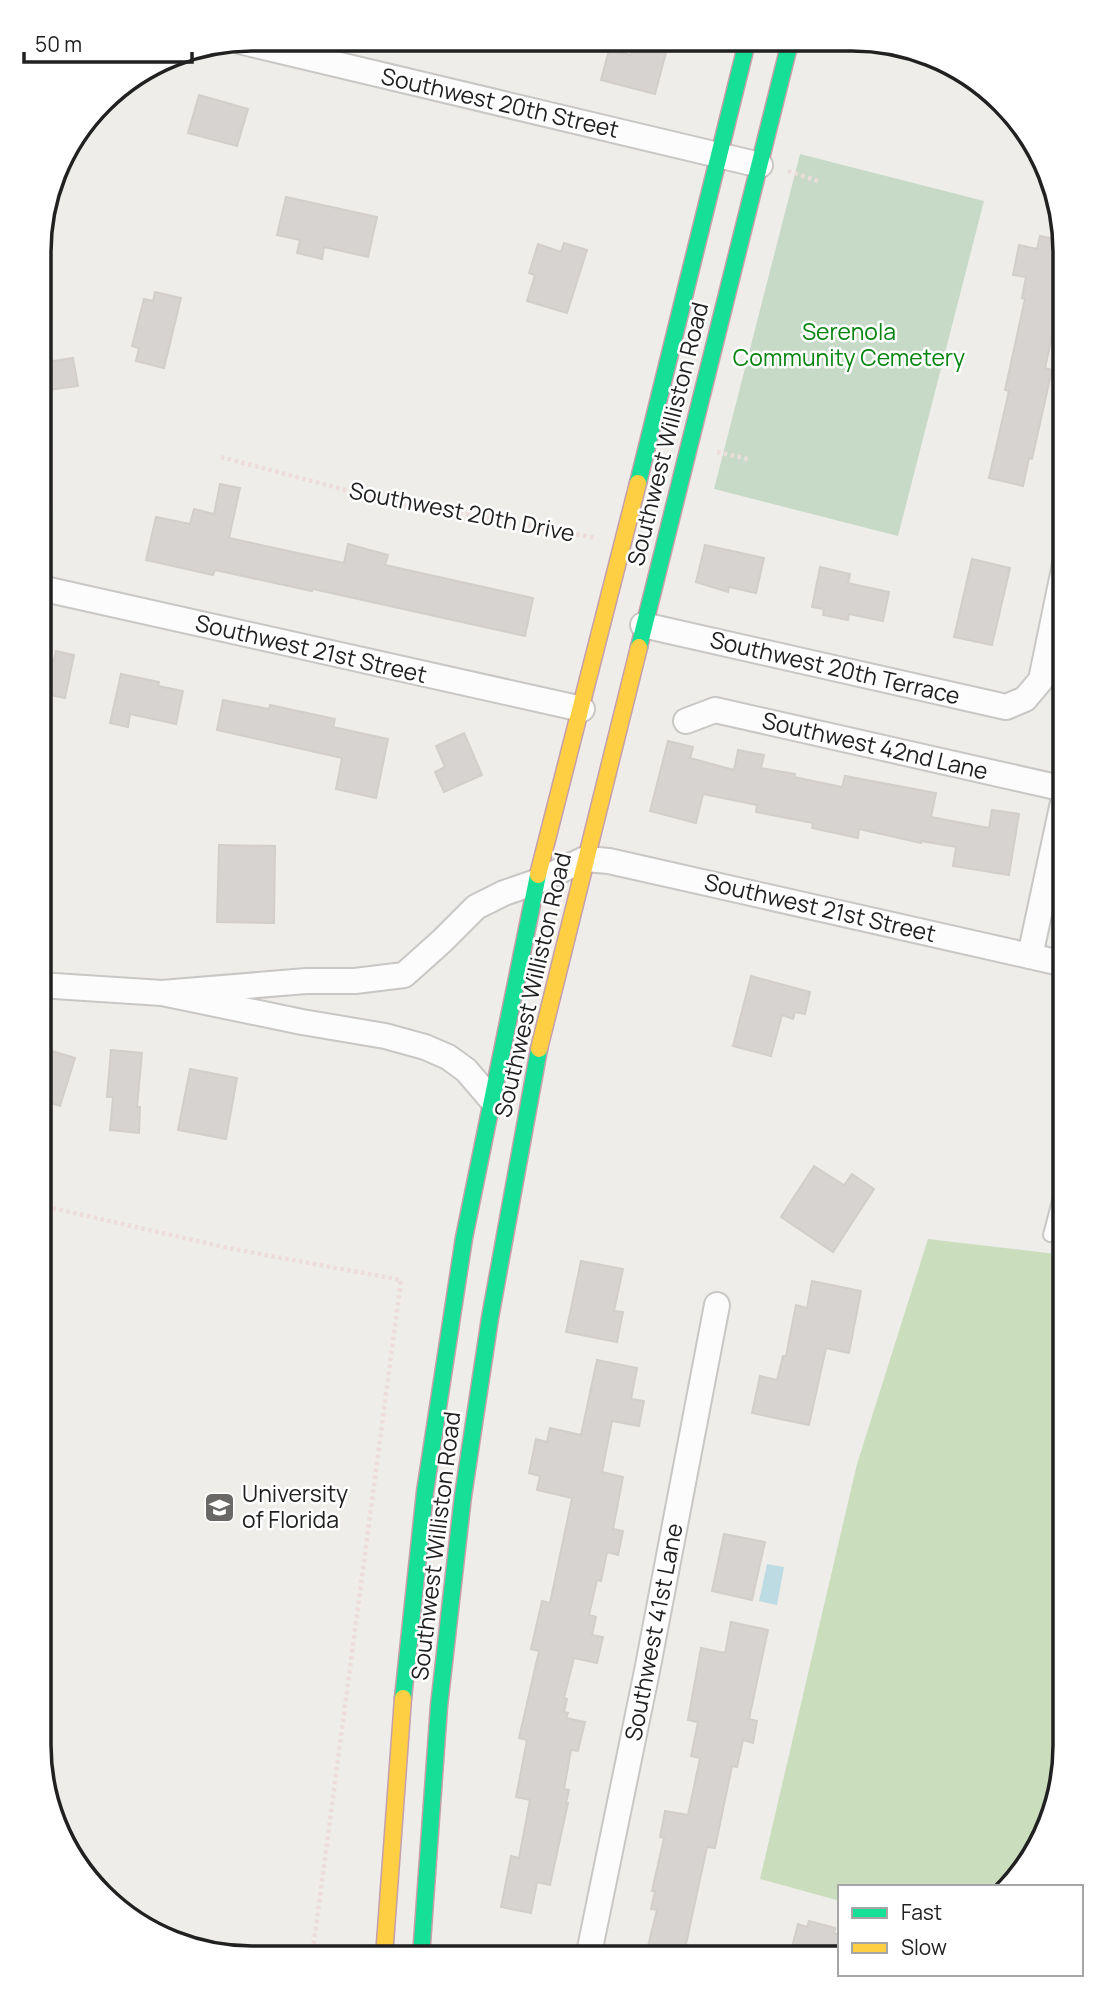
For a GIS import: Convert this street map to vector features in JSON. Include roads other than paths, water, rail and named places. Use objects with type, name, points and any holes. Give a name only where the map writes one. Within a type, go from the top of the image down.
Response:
[{"type":"highway","name":"Southwest Williston Road","points":[[385,1946],[395,1787],[424,1505],[464,1238],[490,1098],[536,882],[582,709],[745,51]]},
{"type":"highway","name":"Southwest Williston Road","points":[[422,1946],[439,1706],[463,1496],[476,1402],[530,1090],[552,990],[788,51]]},
{"type":"street","name":"Southwest 20th Street","points":[[281,51],[760,165]]},
{"type":"street","name":"Southwest 21st Street","points":[[51,590],[582,709]]},
{"type":"street","name":"Southwest 20th Terrace","points":[[643,625],[1006,707],[1025,699],[1053,661]]},
{"type":"street","name":"Southwest 42nd Lane","points":[[686,721],[715,710],[1053,788]]},
{"type":"street","name":"Southwest 42nd Lane","points":[[1030,956],[1053,848]]},
{"type":"street","name":"Southwest 21st Street","points":[[585,859],[610,861],[1053,961]]},
{"type":"street","points":[[162,993],[294,982],[355,981],[404,975],[442,942],[476,907],[585,859]]},
{"type":"street","points":[[51,986],[162,993],[385,1036],[425,1047],[448,1057],[466,1070],[490,1098]]},
{"type":"street","name":"Southwest 41st Lane","points":[[590,1946],[718,1305]]},
{"type":"lane","points":[[1050,1235],[1053,1224]]},
{"type":"water","points":[[767,1564],[784,1567],[777,1605],[759,1601]]},
{"type":"place","name":"University of Florida","points":[[219,1507]]},
{"type":"park label","name":"Serenola Community Cemetery","points":[[849,345]]}]
